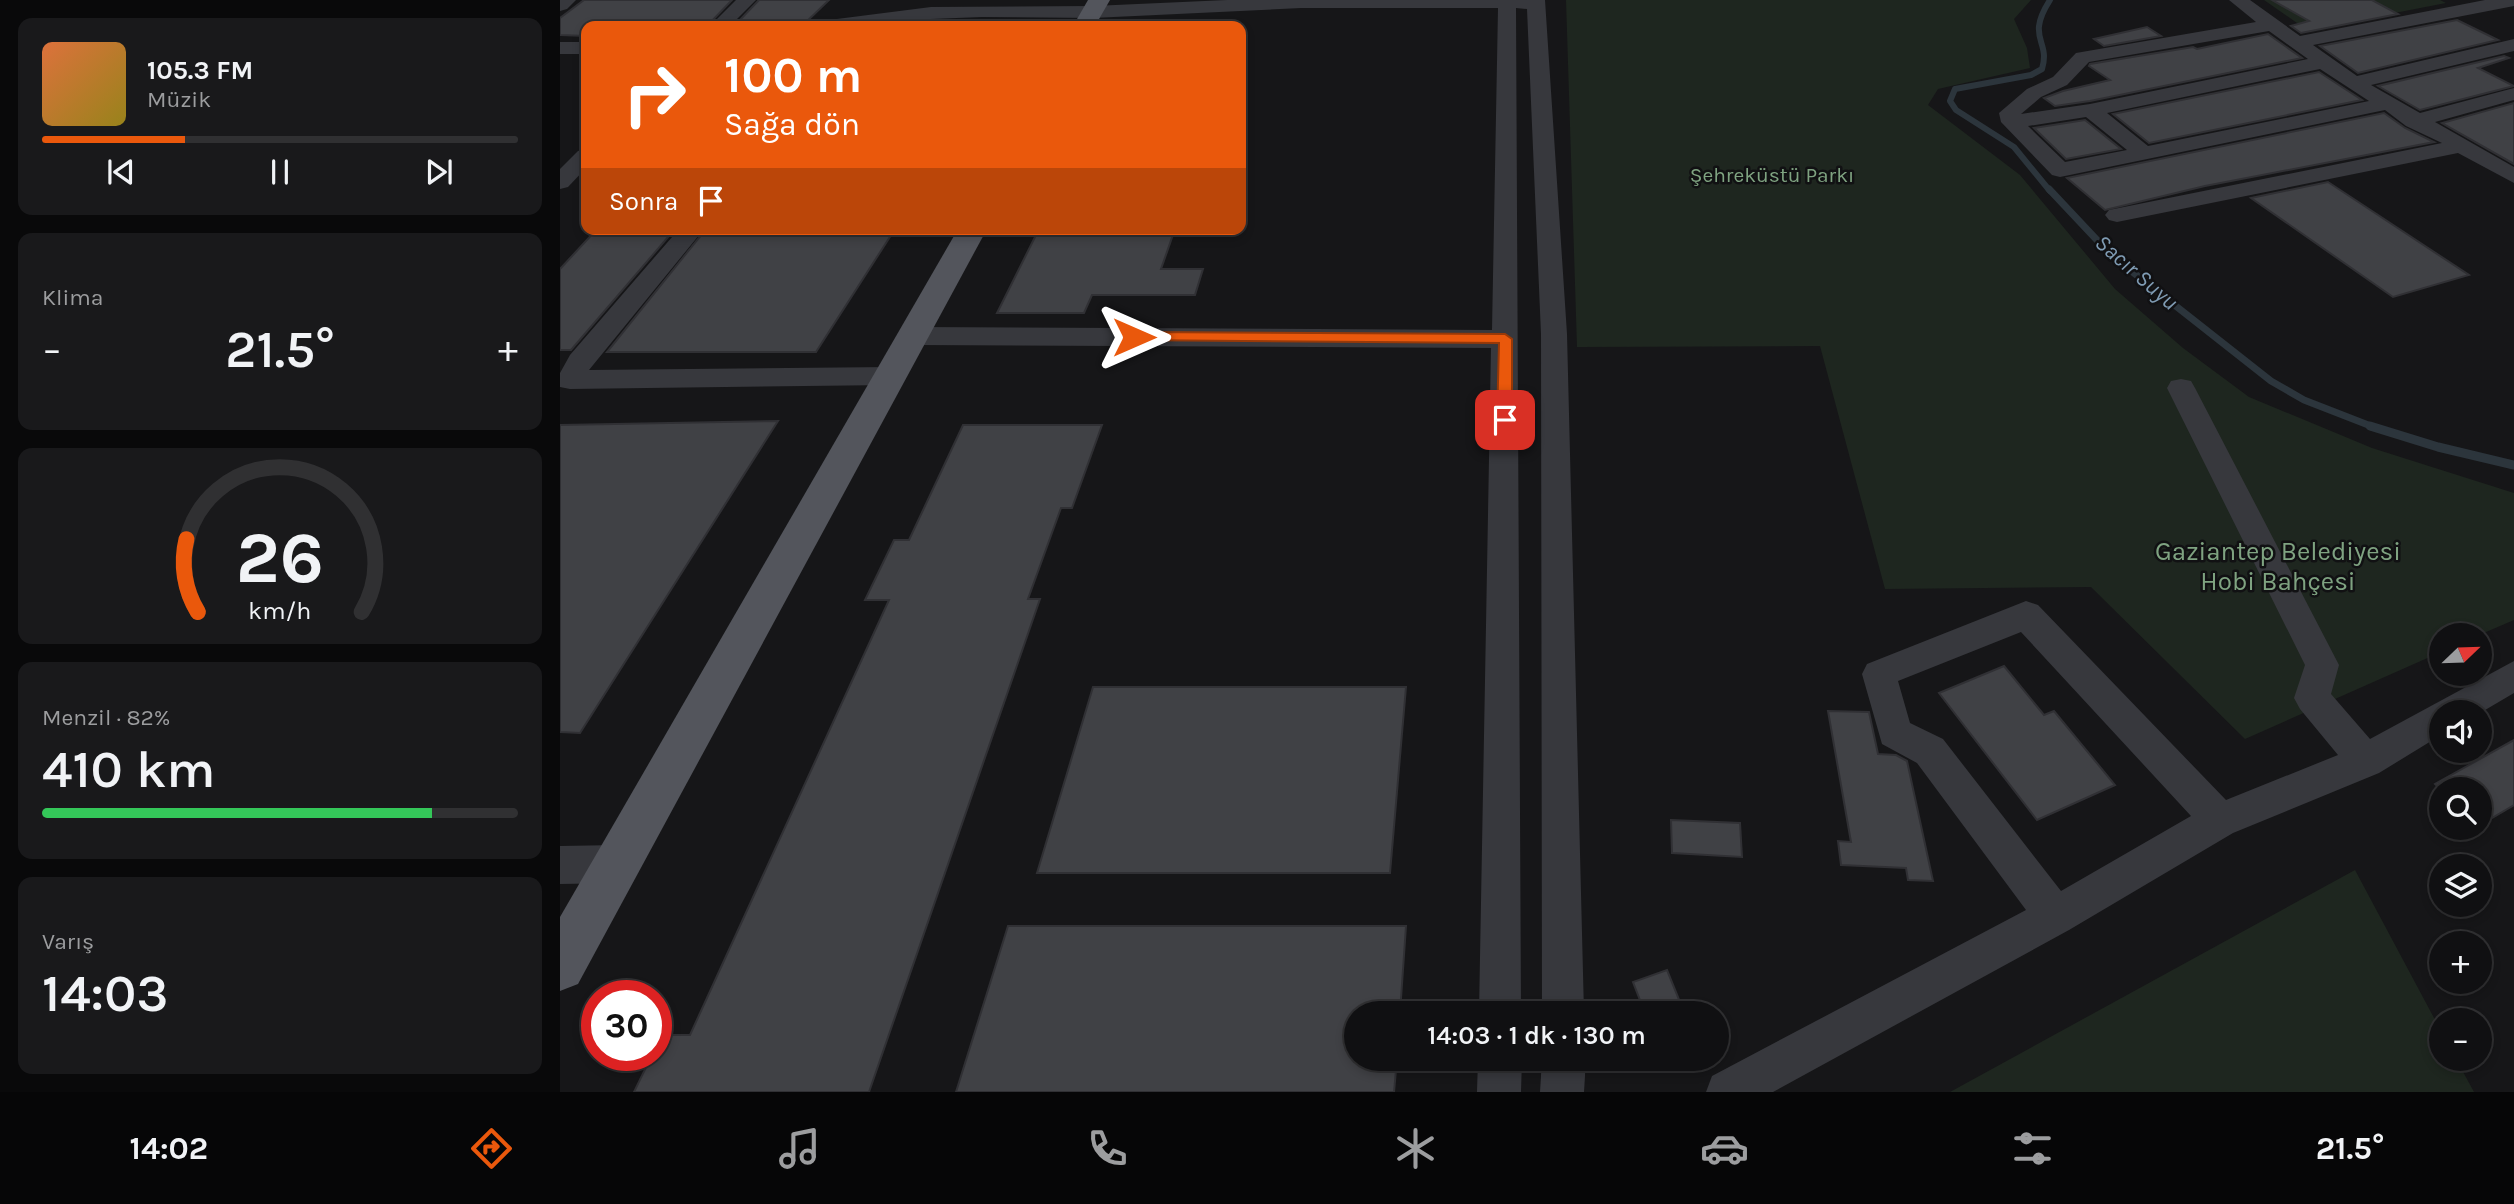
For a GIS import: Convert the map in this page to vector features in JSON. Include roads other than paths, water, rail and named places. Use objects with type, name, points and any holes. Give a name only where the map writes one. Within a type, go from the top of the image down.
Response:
[{"type":"main road","points":[[560,966],[970,235]]},
{"type":"street","points":[[560,5],[567,0]]},
{"type":"street","points":[[724,21],[747,0]]},
{"type":"street","points":[[2238,0],[2353,83],[2414,121],[2514,176]]},
{"type":"street","points":[[2297,42],[2460,5],[2514,0]]},
{"type":"street","points":[[889,21],[956,12],[1087,17],[1301,2],[1521,1]]},
{"type":"street","points":[[1500,1001],[1505,339],[1521,1]]},
{"type":"street","points":[[1521,1],[1554,334],[1563,1001]]},
{"type":"street","points":[[956,12],[968,21]]},
{"type":"street","points":[[2272,25],[2083,57],[2060,81],[2023,100],[2010,113],[2012,122],[2060,170],[2386,104]]},
{"type":"street","points":[[2353,83],[2514,46]]},
{"type":"street","points":[[560,48],[581,48]]},
{"type":"street","points":[[2012,122],[2090,110],[2324,62]]},
{"type":"street","points":[[2414,121],[2514,94]]},
{"type":"street","points":[[2090,110],[2144,153]]},
{"type":"street","points":[[2117,215],[2461,146]]},
{"type":"street","points":[[560,154],[581,155]]},
{"type":"street","points":[[2487,161],[2514,154]]},
{"type":"street","points":[[560,182],[581,160]]},
{"type":"street","points":[[563,384],[687,235]]},
{"type":"street","points":[[915,335],[1505,339]]},
{"type":"street","points":[[563,384],[891,376]]},
{"type":"street","points":[[2182,388],[2322,665],[2312,698],[2366,761]]},
{"type":"street","points":[[2055,916],[1930,751],[1895,733],[1879,674],[2026,615],[2220,820]]},
{"type":"street","points":[[2471,700],[2514,676]]},
{"type":"street","points":[[1753,1085],[2220,820],[2366,761],[2429,724]]},
{"type":"street","points":[[560,865],[618,864]]},
{"type":"street","points":[[1499,1092],[1500,1071]]},
{"type":"street","points":[[1562,1092],[1563,1071]]},
{"type":"waterway","name":"Sacır Suyu","points":[[2050,0],[2039,23],[2044,51],[2042,69],[2031,75],[1955,89],[1950,101],[1956,110],[2014,147],[2050,191]]},
{"type":"waterway","name":"Sacır Suyu","points":[[2049,189],[2111,255],[2271,381],[2304,400],[2374,427]]},
{"type":"waterway","name":"Sacır Suyu","points":[[2370,426],[2374,427]]},
{"type":"waterway","name":"Sacır Suyu","points":[[2374,427],[2438,447],[2514,465]]},
{"type":"park label","name":"Şehreküstü Parkı","points":[[1772,175]]},
{"type":"park label","name":"Gaziantep Belediyesi Hobi Bahçesi","points":[[2278,566]]}]
